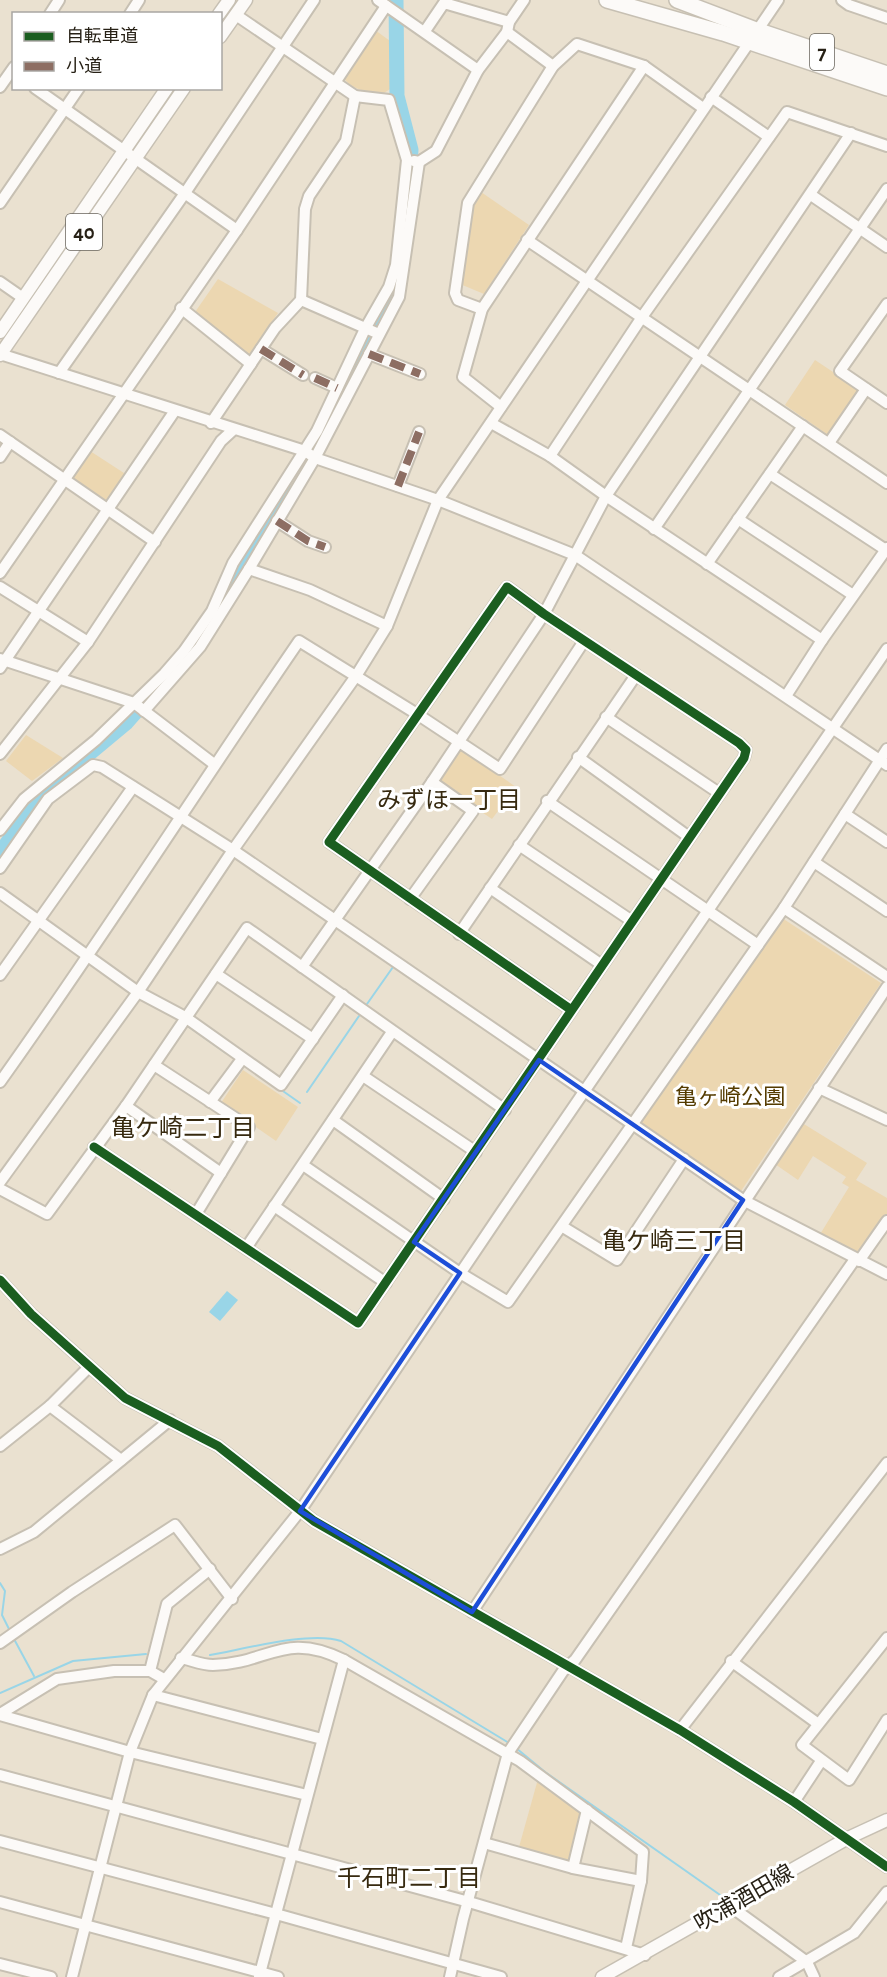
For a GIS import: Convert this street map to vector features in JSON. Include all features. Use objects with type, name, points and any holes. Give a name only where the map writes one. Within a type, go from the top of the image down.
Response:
[{"type":"highway","name":"7","points":[[607,0],[752,36],[887,74]]},
{"type":"highway","name":"7","points":[[677,0],[752,36],[887,88]]},
{"type":"main road","points":[[222,34],[246,0]]},
{"type":"main road","name":"40","points":[[0,332],[166,90]]},
{"type":"main road","name":"40","points":[[0,354],[183,90]]},
{"type":"main road","name":"吹浦酒田線","points":[[602,1977],[623,1972],[645,1955],[848,1838],[887,1820]]},
{"type":"street","points":[[59,374],[185,193],[314,0]]},
{"type":"street","points":[[406,160],[419,162],[436,151],[478,70],[524,0]]},
{"type":"street","points":[[0,1182],[138,992],[233,850],[356,675],[387,626],[438,501],[778,0]]},
{"type":"street","points":[[847,2],[887,18]]},
{"type":"street","points":[[425,31],[444,3],[508,27],[553,66]]},
{"type":"street","points":[[0,573],[389,7],[478,70]]},
{"type":"street","points":[[0,830],[4,815],[96,740],[164,674],[212,611],[233,563],[304,451],[365,329],[389,287],[396,265],[406,160],[389,100],[355,96],[284,45],[236,15]]},
{"type":"street","points":[[482,309],[458,300],[455,293],[468,203],[553,66],[578,44],[644,66],[703,108]]},
{"type":"street","points":[[0,64],[12,70],[0,87]]},
{"type":"street","points":[[501,407],[463,377],[482,309],[644,66]]},
{"type":"street","points":[[38,90],[237,230]]},
{"type":"street","points":[[0,203],[78,90]]},
{"type":"street","points":[[212,423],[275,328],[301,300],[305,209],[309,196],[346,141],[355,96]]},
{"type":"street","points":[[711,97],[769,137]]},
{"type":"street","points":[[550,456],[642,317],[787,112],[887,146]]},
{"type":"street","points":[[302,967],[432,782],[544,614],[606,496],[851,134]]},
{"type":"street","points":[[144,711],[200,647],[249,569],[315,458],[399,297],[419,162]]},
{"type":"street","points":[[654,529],[887,189]]},
{"type":"street","points":[[811,195],[887,247]]},
{"type":"street","points":[[527,240],[887,483]]},
{"type":"street","points":[[0,282],[23,298]]},
{"type":"street","points":[[301,300],[379,334]]},
{"type":"street","points":[[887,304],[840,371],[887,403]]},
{"type":"street","points":[[181,308],[251,364]]},
{"type":"street","points":[[877,318],[887,325]]},
{"type":"street","points":[[261,349],[303,375]]},
{"type":"street","points":[[0,354],[174,412],[304,451],[315,458],[398,486],[574,555],[883,763]]},
{"type":"street","points":[[369,354],[420,374]]},
{"type":"street","points":[[315,378],[337,388]]},
{"type":"street","points":[[829,443],[866,389]]},
{"type":"street","points":[[174,412],[41,610],[2,662],[134,703],[214,764]]},
{"type":"street","points":[[490,423],[550,456],[654,529],[822,640]]},
{"type":"street","points":[[707,564],[803,426]]},
{"type":"street","points":[[0,754],[88,642],[221,441],[233,430]]},
{"type":"street","points":[[398,486],[419,432]]},
{"type":"street","points":[[0,435],[108,512],[155,542]]},
{"type":"street","points":[[0,457],[10,442]]},
{"type":"street","points":[[770,474],[886,549],[786,696]]},
{"type":"street","points":[[738,519],[853,596]]},
{"type":"street","points":[[278,521],[308,541],[325,547]]},
{"type":"street","points":[[249,569],[310,590],[387,626]]},
{"type":"street","points":[[0,587],[41,610],[88,642]]},
{"type":"street","points":[[94,1146],[358,1323],[539,1060],[570,1009],[744,758],[746,750],[740,743],[584,641],[507,587],[329,842],[570,1009]]},
{"type":"street","points":[[0,1082],[89,957],[133,885],[299,641],[417,714],[500,770],[584,641]]},
{"type":"street","points":[[72,1977],[130,1752],[153,1695],[300,1511],[887,649]]},
{"type":"street","points":[[459,934],[636,675]]},
{"type":"street","points":[[606,717],[718,793]]},
{"type":"street","points":[[303,1165],[460,1273],[508,1302],[563,1227],[784,908],[845,814],[883,763],[887,749]]},
{"type":"street","points":[[578,757],[689,837]]},
{"type":"street","points":[[0,868],[48,799],[93,765],[102,766],[233,850],[743,1200],[887,1274]]},
{"type":"street","points":[[410,899],[474,811],[432,782]]},
{"type":"street","points":[[0,975],[133,787]]},
{"type":"street","points":[[548,801],[758,945]]},
{"type":"street","points":[[845,814],[887,842]]},
{"type":"street","points":[[519,844],[632,921]]},
{"type":"street","points":[[814,861],[887,911]]},
{"type":"street","points":[[490,888],[602,965]]},
{"type":"street","points":[[0,893],[138,992],[185,1017],[281,1085],[343,995]]},
{"type":"street","points":[[784,908],[887,977]]},
{"type":"street","points":[[0,1189],[46,1214],[94,1146],[126,1106],[247,928],[505,1110]]},
{"type":"street","points":[[216,974],[313,1039]]},
{"type":"street","points":[[472,1612],[743,1200],[887,987]]},
{"type":"street","points":[[246,1248],[392,1032]]},
{"type":"street","points":[[210,1102],[242,1059]]},
{"type":"street","points":[[154,1065],[249,1128],[196,1214]]},
{"type":"street","points":[[363,1076],[476,1152]]},
{"type":"street","points":[[819,1088],[887,1119]]},
{"type":"street","points":[[126,1106],[221,1173]]},
{"type":"street","points":[[333,1120],[444,1198]]},
{"type":"street","points":[[563,1227],[617,1260],[684,1160]]},
{"type":"street","points":[[274,1206],[386,1283]]},
{"type":"street","points":[[450,1977],[508,1753],[857,1260],[887,1221]]},
{"type":"street","points":[[0,1280],[31,1314],[125,1398],[218,1446],[300,1511],[680,1730],[794,1802],[887,1867]]},
{"type":"street","points":[[0,1446],[50,1406],[89,1367]]},
{"type":"street","points":[[50,1406],[122,1460]]},
{"type":"street","points":[[0,1549],[34,1532],[170,1420]]},
{"type":"street","points":[[680,1730],[731,1661],[887,1462]]},
{"type":"street","points":[[8,1638],[175,1525],[231,1599]]},
{"type":"street","points":[[150,1671],[167,1604],[210,1569]]},
{"type":"street","points":[[181,1658],[210,1665],[297,1646],[328,1653],[508,1753],[643,1852],[641,1881],[626,1948]]},
{"type":"street","points":[[885,1646],[817,1723],[802,1745],[849,1780],[887,1720]]},
{"type":"street","points":[[260,1975],[344,1660]]},
{"type":"street","points":[[731,1661],[817,1723]]},
{"type":"street","points":[[0,1714],[57,1679],[114,1671],[150,1671],[164,1679]]},
{"type":"street","points":[[153,1695],[322,1739]]},
{"type":"street","points":[[0,1714],[130,1752],[307,1795]]},
{"type":"street","points":[[794,1802],[821,1761]]},
{"type":"street","points":[[0,1775],[469,1902],[645,1955]]},
{"type":"street","points":[[573,1868],[587,1810]]},
{"type":"street","points":[[0,1840],[501,1977]]},
{"type":"street","points":[[484,1843],[573,1868],[641,1881]]},
{"type":"street","points":[[779,1977],[854,1933],[887,1892]]},
{"type":"street","points":[[0,1902],[260,1975],[278,1977]]},
{"type":"street","points":[[730,1906],[807,1962],[814,1977]]},
{"type":"street","points":[[0,1964],[51,1977]]},
{"type":"highlighted area","points":[[539,1060],[743,1200],[472,1612],[300,1511],[460,1273],[414,1242]]},
{"type":"green space","points":[[375,30],[390,41],[390,89],[381,95],[354,87],[343,76]]},
{"type":"green space","points":[[481,192],[529,225],[484,294],[460,284],[472,205]]},
{"type":"green space","points":[[218,279],[278,313],[249,355],[193,315]]},
{"type":"green space","points":[[815,360],[860,390],[828,435],[785,405]]},
{"type":"green space","points":[[87,449],[127,475],[109,502],[69,476]]},
{"type":"green space","points":[[26,735],[63,758],[32,781],[6,761]]},
{"type":"green space","points":[[460,748],[516,787],[492,819],[437,782]]},
{"type":"green space","name":"亀ヶ崎公園","points":[[779,916],[881,983],[739,1194],[637,1123]]},
{"type":"green space","points":[[243,1070],[298,1107],[276,1141],[221,1103]]},
{"type":"green space","points":[[799,1121],[867,1163],[856,1180],[887,1198],[887,1217],[860,1256],[819,1236],[849,1187],[842,1183],[846,1177],[813,1156],[798,1180],[772,1162]]},
{"type":"green space","points":[[538,1779],[584,1811],[570,1862],[519,1847]]},
{"type":"water","points":[[227,1291],[238,1300],[220,1321],[209,1312]]},
{"type":"waterway","points":[[396,0],[397,96],[411,150],[409,175]]},
{"type":"waterway","points":[[323,433],[397,279]]},
{"type":"waterway","points":[[217,607],[289,493]]},
{"type":"waterway","points":[[0,853],[42,793],[126,723],[148,698]]},
{"type":"waterway","points":[[367,1004],[393,967]]},
{"type":"waterway","points":[[307,1092],[359,1016]]},
{"type":"waterway","points":[[188,1026],[226,1053]]},
{"type":"waterway","points":[[280,1089],[300,1103]]},
{"type":"waterway","points":[[0,1583],[5,1591],[2,1615],[10,1631]]},
{"type":"waterway","points":[[210,1655],[295,1639],[328,1638],[341,1641],[509,1743]]},
{"type":"waterway","points":[[14,1639],[34,1676]]},
{"type":"waterway","points":[[0,1693],[73,1661],[146,1654]]},
{"type":"waterway","points":[[516,1748],[545,1772],[723,1897]]},
{"type":"marked path","points":[[261,349],[303,375]]},
{"type":"marked path","points":[[369,354],[420,374]]},
{"type":"marked path","points":[[315,378],[337,388]]},
{"type":"marked path","points":[[398,486],[419,432]]},
{"type":"marked path","points":[[277,521],[308,541],[325,547]]},
{"type":"cycle path","points":[[94,1147],[358,1323],[744,758],[746,750],[739,743],[507,587],[329,842],[570,1009]]},
{"type":"cycle path","points":[[0,1280],[31,1314],[125,1398],[218,1446],[314,1521],[680,1730],[794,1802],[887,1867]]},
{"type":"district","name":"みずほ一丁目","points":[[449,801]]},
{"type":"district","name":"亀ケ崎二丁目","points":[[183,1129]]},
{"type":"district","name":"亀ケ崎三丁目","points":[[674,1242]]},
{"type":"district","name":"千石町二丁目","points":[[409,1879]]}]
